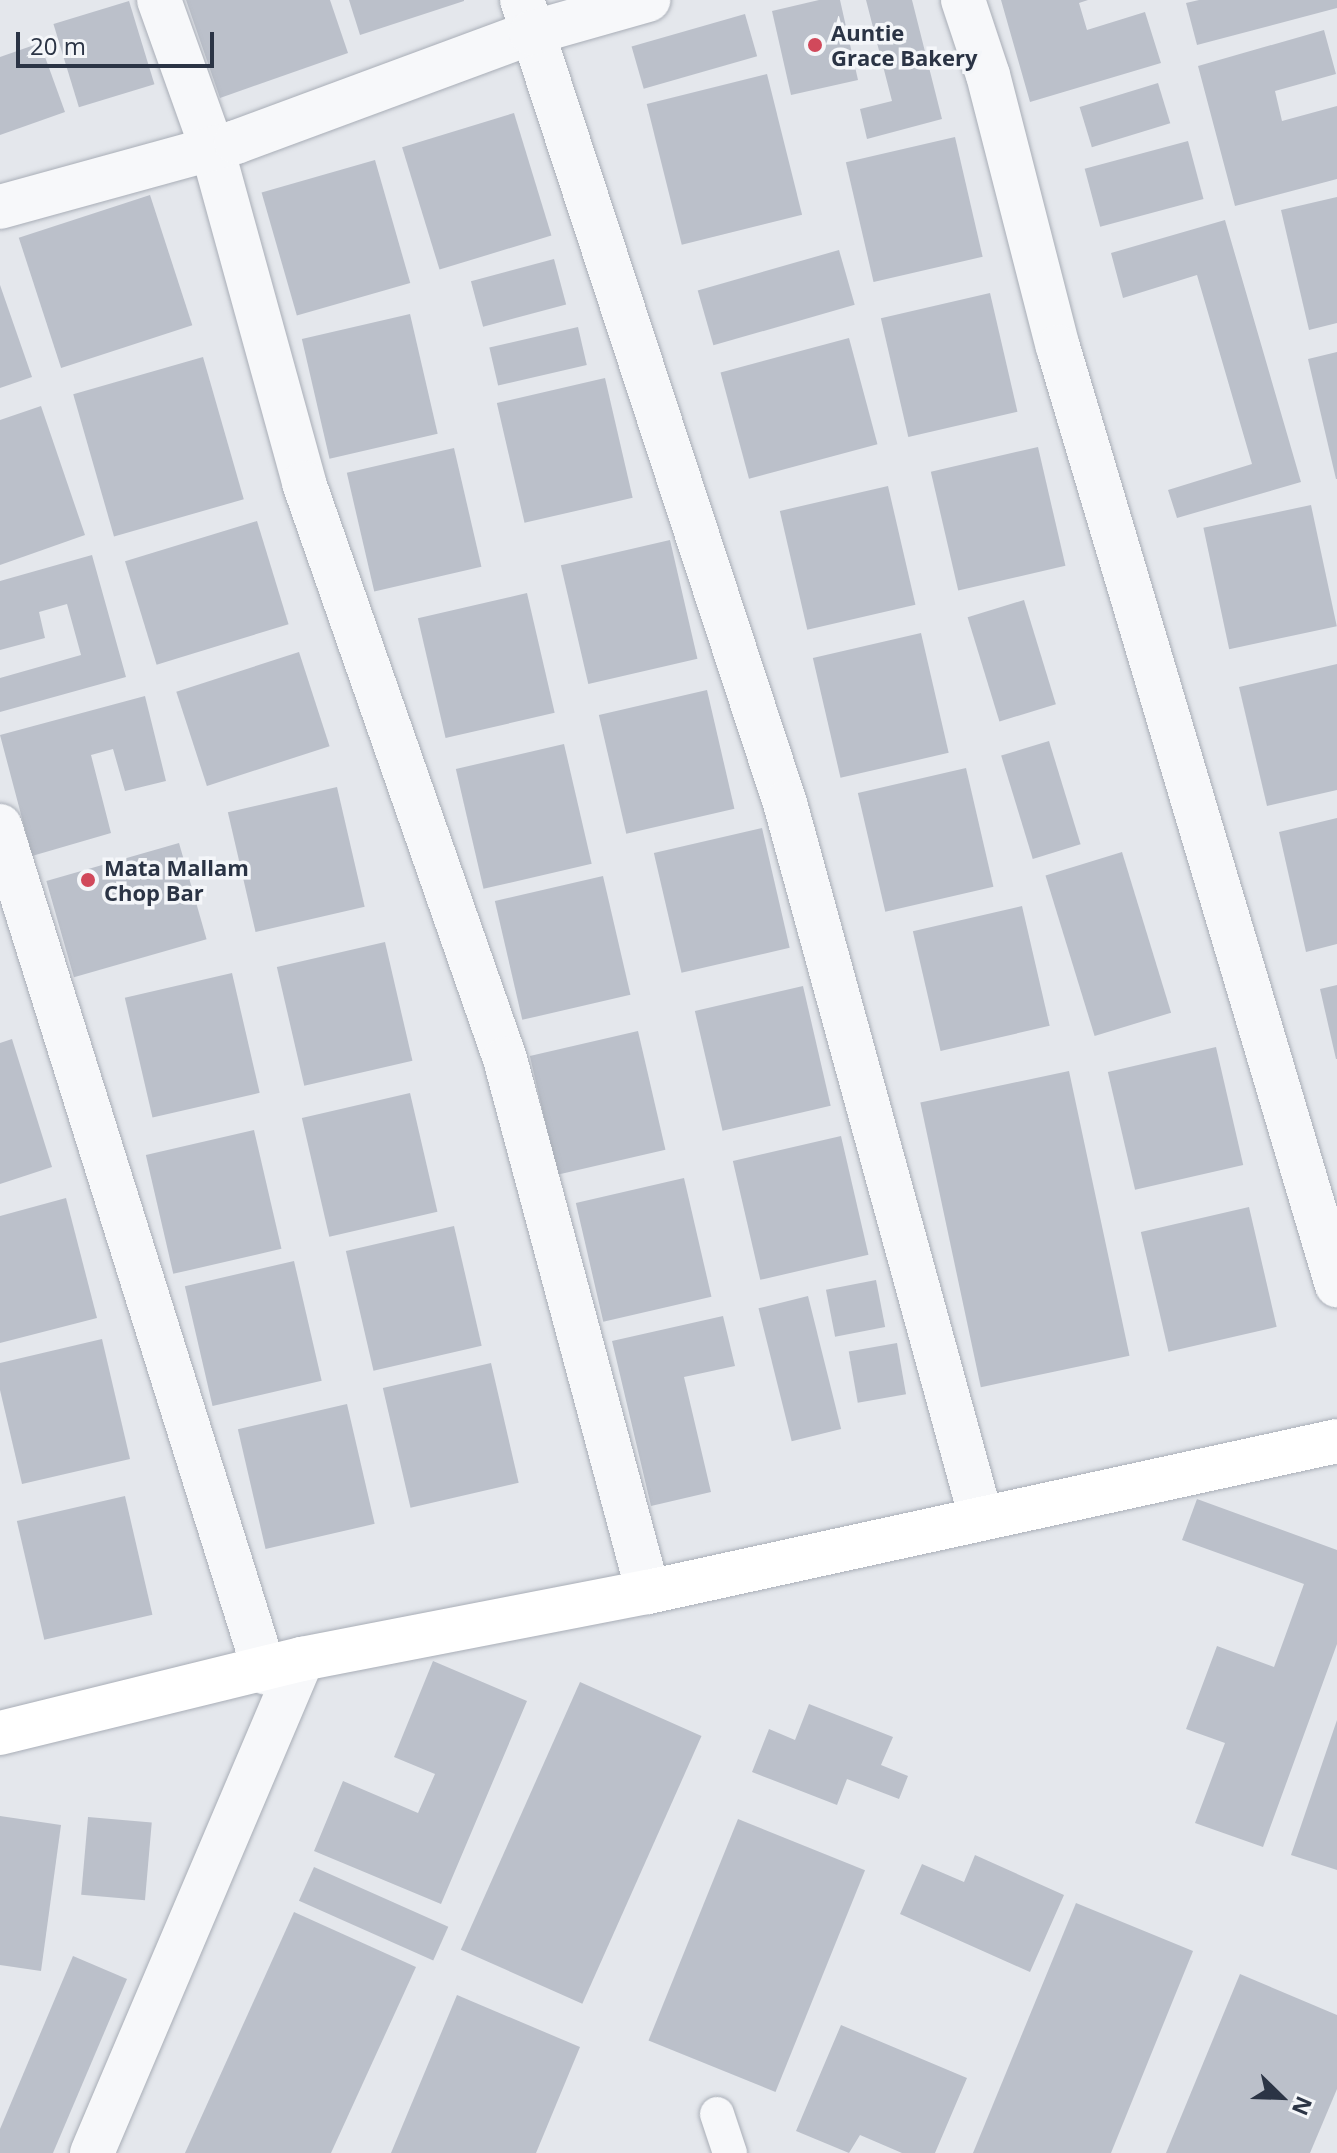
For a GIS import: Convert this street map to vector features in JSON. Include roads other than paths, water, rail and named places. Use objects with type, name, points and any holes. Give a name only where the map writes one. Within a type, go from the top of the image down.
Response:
[{"type":"main road","points":[[0,1733],[283,1666],[648,1592],[1337,1441]]},
{"type":"street","points":[[159,0],[212,148],[304,483],[505,1059],[648,1592]]},
{"type":"street","points":[[0,207],[212,148],[526,17],[648,0]]},
{"type":"street","points":[[963,0],[988,75],[1058,347],[1337,1285]]},
{"type":"street","points":[[526,17],[785,803],[981,1518]]},
{"type":"street","points":[[0,826],[283,1666],[92,2153]]},
{"type":"lane","points":[[717,2114],[730,2153]]},
{"type":"place","name":"Auntie Grace Bakery","points":[[815,45]]},
{"type":"place","name":"Mata Mallam Chop Bar","points":[[88,880]]}]
